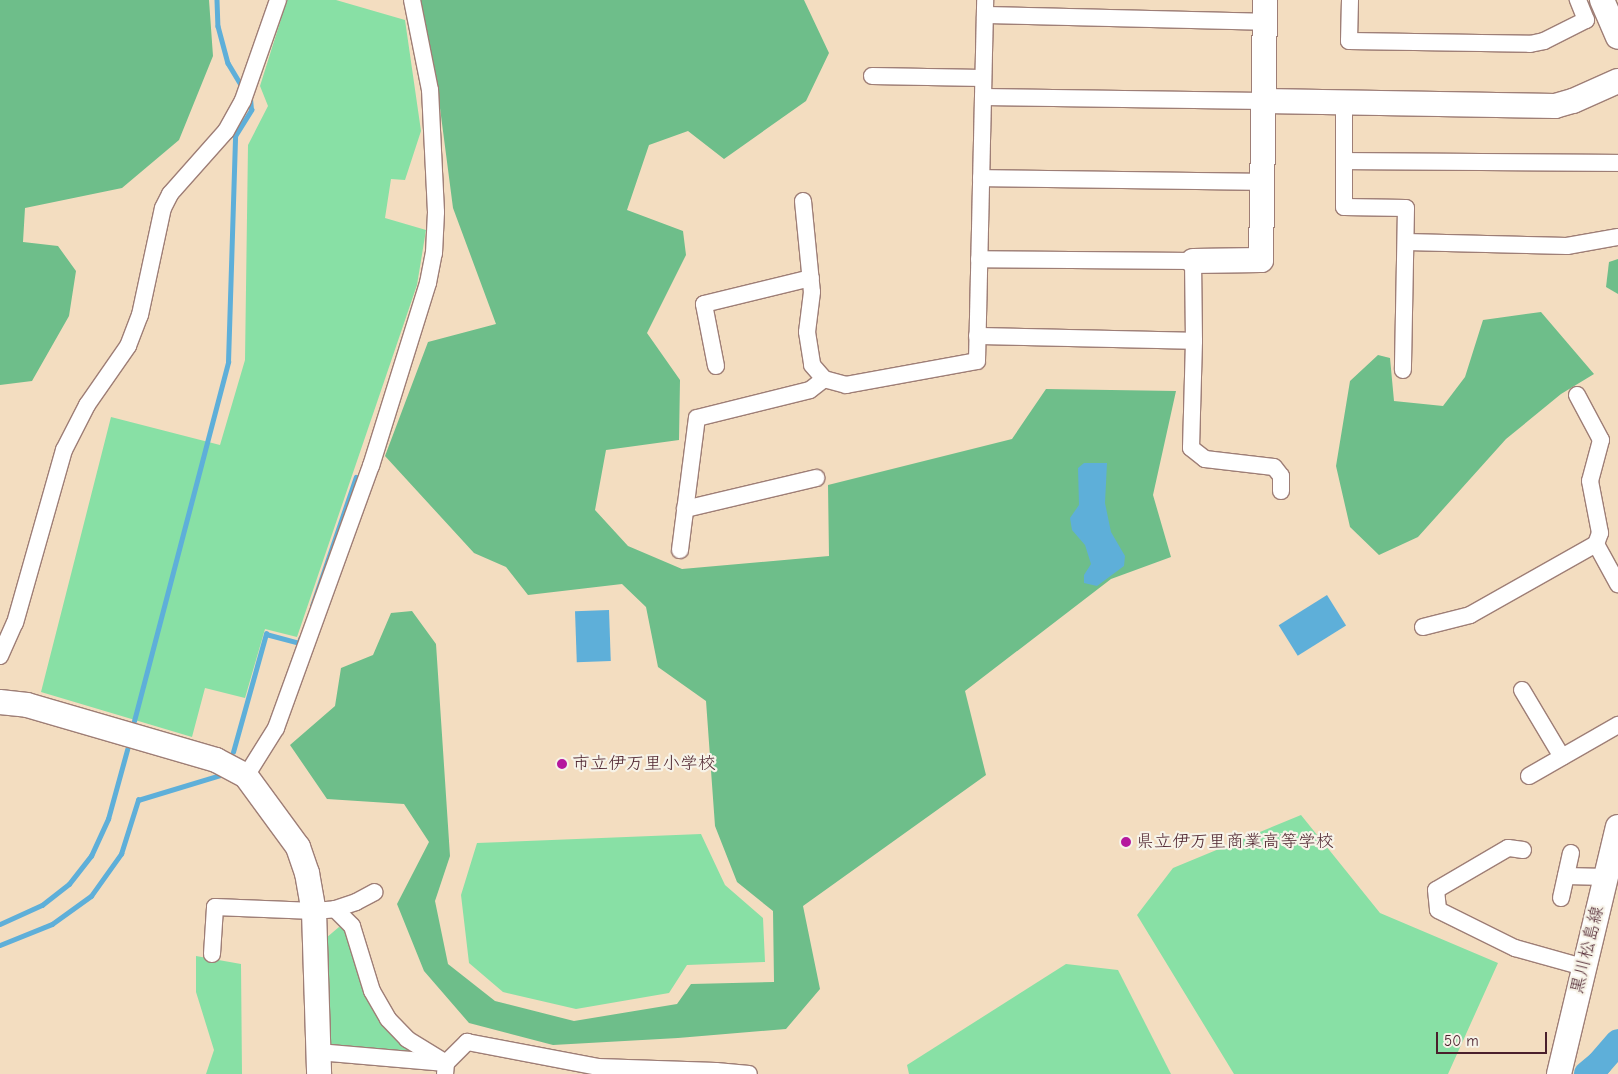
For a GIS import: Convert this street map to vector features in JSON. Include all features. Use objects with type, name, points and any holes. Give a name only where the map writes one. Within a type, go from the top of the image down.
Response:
[{"type":"street","points":[[0,656],[15,623],[64,450],[87,405],[128,346],[140,314],[163,208],[170,194],[226,131],[246,93],[278,0]]},
{"type":"street","points":[[246,776],[276,728],[371,466],[428,283],[434,253],[436,212],[430,90],[412,0]]},
{"type":"street","points":[[1350,0],[1349,40],[1530,44],[1544,41],[1586,20],[1578,0]]},
{"type":"street","points":[[1602,0],[1618,37]]},
{"type":"street","points":[[803,202],[812,292],[807,332],[812,365],[824,379],[846,385],[977,361],[977,336],[985,8],[1265,11],[1261,260],[979,259]]},
{"type":"street","points":[[872,76],[983,78]]},
{"type":"street","points":[[983,97],[1555,106],[1573,101],[1618,81]]},
{"type":"street","points":[[1344,103],[1344,207],[1406,208],[1403,370]]},
{"type":"street","points":[[1344,161],[1618,164]]},
{"type":"street","points":[[981,178],[1263,182]]},
{"type":"street","points":[[1406,242],[1567,246],[1618,237]]},
{"type":"street","points":[[1193,261],[1194,341],[1191,448],[1205,459],[1274,467],[1281,476],[1280,491]]},
{"type":"street","points":[[716,366],[704,304],[811,278]]},
{"type":"street","points":[[977,336],[1194,341]]},
{"type":"street","points":[[680,550],[697,418],[810,390],[824,379]]},
{"type":"street","points":[[1423,627],[1470,615],[1596,544],[1600,533],[1590,481],[1601,440],[1577,395]]},
{"type":"street","points":[[685,509],[816,478]]},
{"type":"street","points":[[1596,544],[1618,584]]},
{"type":"street","points":[[1522,690],[1562,757]]},
{"type":"street","points":[[0,702],[27,705],[216,760],[246,776],[298,847],[307,873],[325,910],[318,1063],[445,1068]]},
{"type":"street","points":[[1529,776],[1618,725]]},
{"type":"street","name":"黒川松島線","points":[[1559,1073],[1583,966],[1618,827]]},
{"type":"street","points":[[1523,850],[1508,848],[1436,890],[1438,910],[1515,948],[1583,966]]},
{"type":"street","points":[[1561,898],[1571,853]]},
{"type":"street","points":[[1566,876],[1606,877]]},
{"type":"street","points":[[212,954],[215,907],[325,910],[356,902],[375,892]]},
{"type":"street","points":[[325,910],[352,926],[372,991],[388,1019],[407,1039],[445,1068]]},
{"type":"street","points":[[445,1068],[467,1042],[598,1068],[749,1074]]},
{"type":"green space","points":[[0,0],[209,0],[213,56],[179,140],[122,188],[25,208],[23,242],[58,246],[76,271],[69,316],[32,381],[0,385]]},
{"type":"green space","points":[[287,0],[336,0],[405,20],[421,131],[405,180],[391,179],[385,218],[426,230],[417,285],[297,637],[265,629],[245,698],[205,688],[192,737],[41,692],[111,417],[220,445],[245,360],[248,145],[268,106],[260,86]]},
{"type":"green space","points":[[417,0],[804,0],[829,53],[806,101],[724,159],[688,131],[649,145],[627,210],[683,231],[686,255],[647,333],[680,380],[679,440],[606,450],[595,510],[628,546],[682,569],[829,556],[828,485],[1012,439],[1046,389],[1176,391],[1153,495],[1171,557],[1111,579],[965,691],[986,775],[803,906],[820,989],[786,1029],[678,1038],[553,1045],[469,1023],[424,971],[397,904],[429,842],[404,804],[327,799],[290,745],[335,706],[341,668],[373,655],[391,613],[412,611],[436,644],[450,856],[435,901],[448,964],[495,1001],[574,1021],[677,1004],[691,984],[774,982],[773,911],[737,882],[715,826],[706,701],[658,667],[646,607],[622,584],[528,595],[506,567],[474,553],[385,456],[428,342],[496,324],[453,208],[437,85]]},
{"type":"green space","points":[[1618,259],[1618,294],[1606,287],[1609,262]]},
{"type":"green space","points":[[1541,312],[1594,374],[1561,394],[1506,439],[1418,537],[1379,555],[1350,527],[1336,466],[1350,381],[1378,355],[1390,358],[1394,401],[1443,406],[1465,377],[1483,320]]},
{"type":"green space","points":[[1301,815],[1380,913],[1498,963],[1448,1074],[1234,1074],[1137,915],[1173,868]]},
{"type":"green space","points":[[701,834],[725,885],[763,918],[765,962],[687,965],[669,993],[576,1009],[503,992],[469,963],[461,895],[477,843]]},
{"type":"green space","points":[[339,927],[347,929],[368,994],[416,1054],[330,1045],[326,938]]},
{"type":"green space","points":[[196,956],[241,964],[242,1074],[206,1074],[214,1050],[196,992]]},
{"type":"green space","points":[[1066,964],[1118,970],[1171,1074],[909,1074],[907,1065]]},
{"type":"water","points":[[1084,463],[1107,463],[1105,503],[1111,532],[1125,556],[1124,566],[1097,586],[1084,583],[1084,575],[1091,564],[1085,545],[1072,530],[1070,518],[1079,505],[1078,468]]},
{"type":"water","points":[[1327,595],[1346,626],[1298,656],[1279,625]]},
{"type":"water","points":[[609,610],[611,661],[577,662],[575,611]]},
{"type":"waterway","points":[[217,0],[218,26],[228,63],[243,88]]},
{"type":"waterway","points":[[134,721],[228,362],[235,136],[251,110],[250,99]]},
{"type":"waterway","points":[[312,606],[356,477]]},
{"type":"waterway","points":[[233,752],[266,634],[299,643],[300,639]]},
{"type":"waterway","points":[[0,924],[42,905],[69,884],[91,856],[108,819],[127,750]]},
{"type":"waterway","points":[[0,945],[52,924],[91,896],[121,854],[138,800],[221,775]]},
{"type":"waterway","points":[[1587,1074],[1599,1064],[1618,1042]]},
{"type":"place","name":"市立伊万里小学校","points":[[562,764]]},
{"type":"place","name":"県立伊万里商業高等学校","points":[[1126,842]]}]
